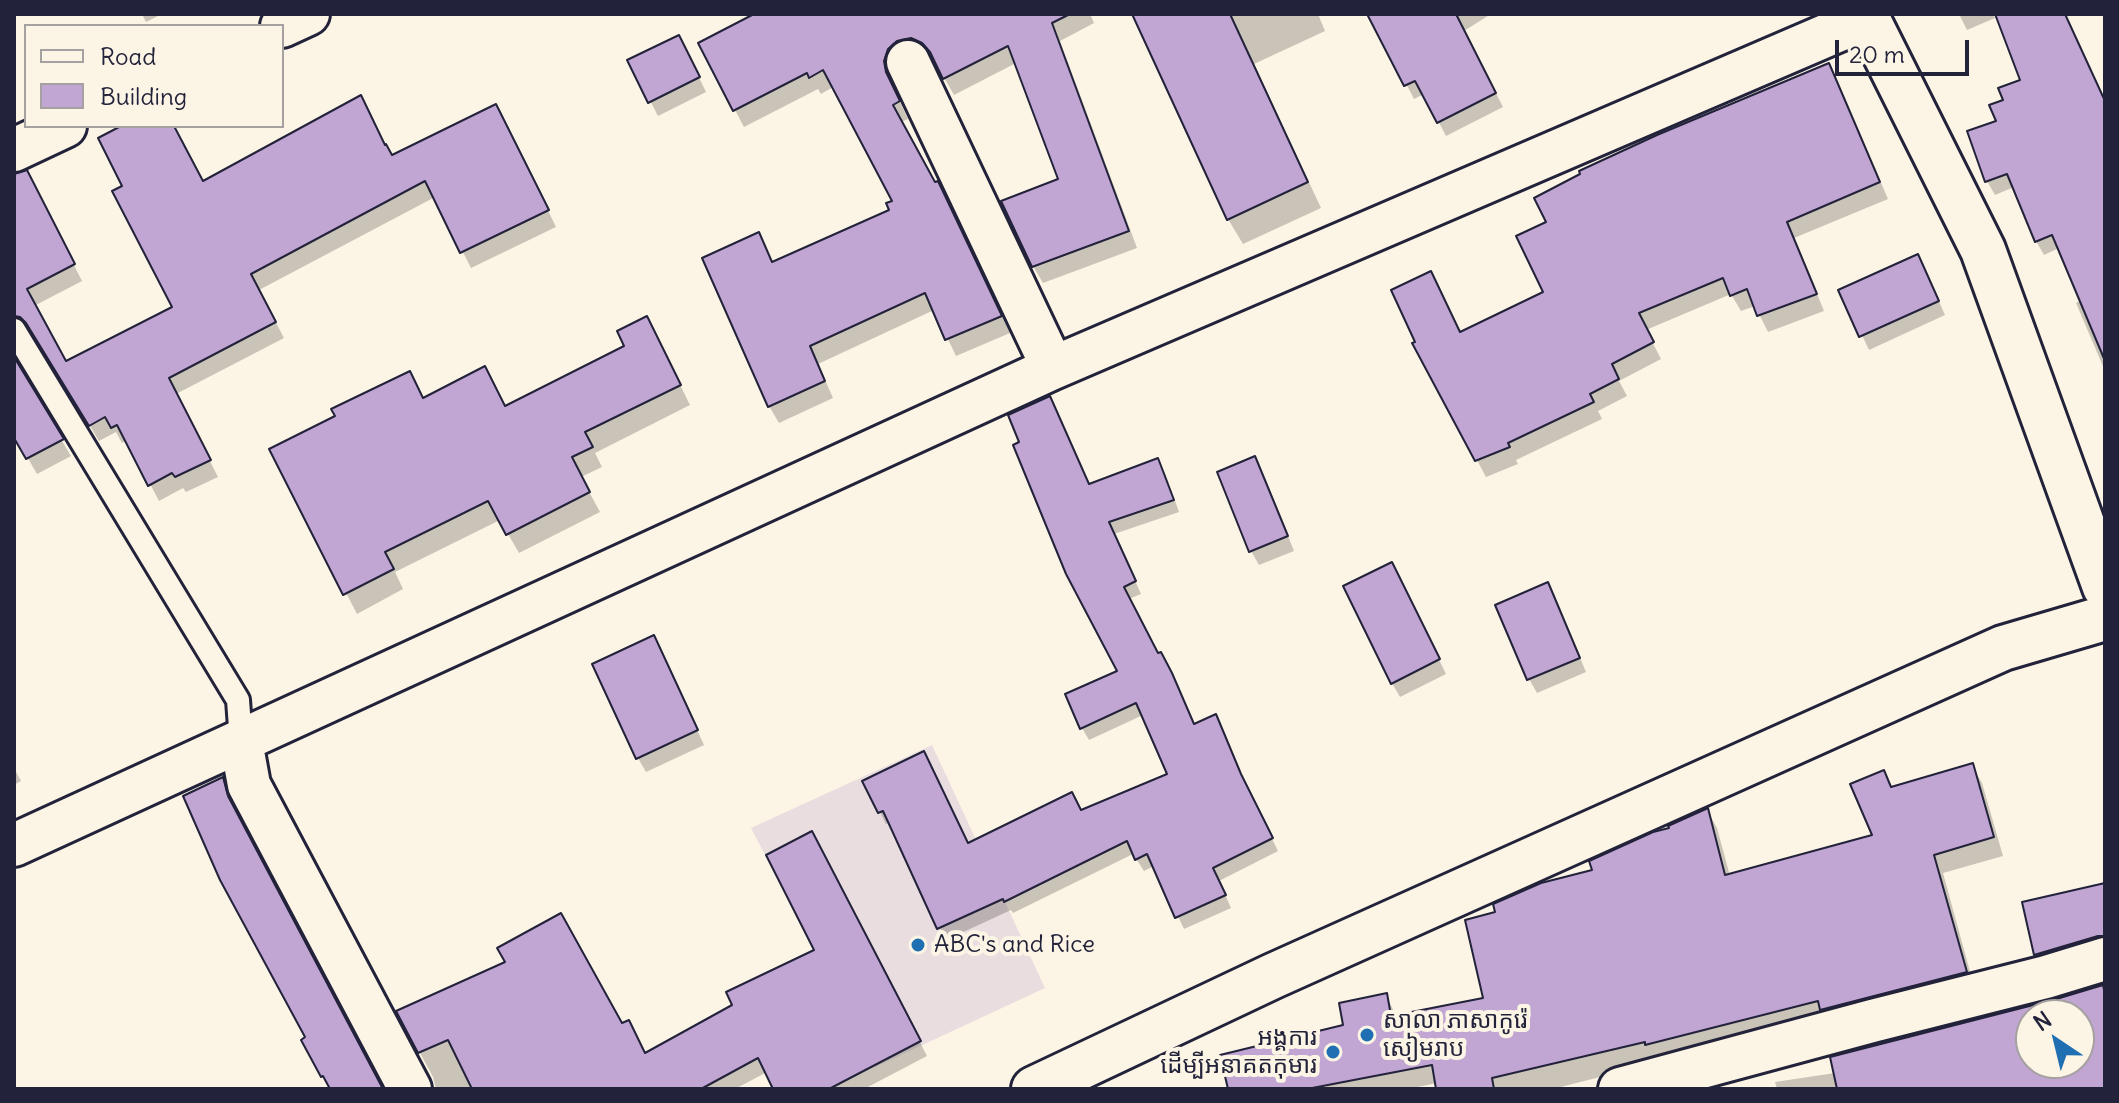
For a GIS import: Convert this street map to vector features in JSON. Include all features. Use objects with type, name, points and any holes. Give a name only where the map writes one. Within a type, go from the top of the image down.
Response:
[{"type":"street","points":[[284,25],[308,14]]},
{"type":"street","points":[[14,845],[1053,368],[1866,16],[1983,250],[2105,587]]},
{"type":"street","points":[[908,62],[1053,368]]},
{"type":"street","points":[[14,150],[61,128]]},
{"type":"street","points":[[1034,1089],[1273,976],[2003,648],[2105,618]]},
{"type":"street","points":[[241,741],[249,785],[410,1089]]},
{"type":"street","points":[[1620,1089],[2105,959]]},
{"type":"lane","points":[[14,330],[238,700],[241,741]]},
{"type":"shaded area","name":"ABC's and Rice","points":[[932,745],[1045,988],[875,1067],[751,828]]},
{"type":"building","points":[[754,14],[1070,14],[1052,23],[1129,231],[1032,267],[1001,201],[1058,179],[1008,46],[943,79],[922,43],[911,38],[897,41],[888,49],[884,61],[900,101],[893,105],[935,182],[938,181],[1002,316],[945,340],[925,293],[810,346],[825,381],[768,407],[702,258],[759,232],[772,262],[889,210],[886,203],[892,201],[823,70],[809,78],[807,73],[733,111],[698,43]]},
{"type":"building","points":[[1132,14],[1230,14],[1308,182],[1227,220]]},
{"type":"building","points":[[1367,14],[1456,14],[1496,93],[1437,123],[1415,81],[1404,86]]},
{"type":"building","points":[[1995,14],[2065,14],[2105,101],[2105,361],[2052,235],[2035,242],[2007,174],[1985,182],[1967,131],[1996,121],[1989,105],[2003,100],[1998,88],[2020,80]]},
{"type":"building","points":[[679,35],[700,77],[648,103],[627,60]]},
{"type":"building","points":[[1829,63],[1880,182],[1787,222],[1817,294],[1757,316],[1747,289],[1730,296],[1723,278],[1639,313],[1654,342],[1612,364],[1619,379],[1590,394],[1594,402],[1508,443],[1510,447],[1475,461],[1412,343],[1415,342],[1391,290],[1431,271],[1460,332],[1543,292],[1516,236],[1546,222],[1534,198],[1580,174],[1579,171],[1657,135]]},
{"type":"building","points":[[361,95],[392,155],[496,104],[549,210],[460,253],[425,181],[251,274],[276,322],[169,378],[211,460],[175,477],[172,473],[148,486],[117,425],[111,428],[105,417],[89,426],[26,323],[14,316],[14,174],[27,170],[75,264],[27,289],[66,361],[172,307],[112,191],[122,186],[98,138],[117,128],[175,128],[203,181]]},
{"type":"building","points":[[1918,254],[1939,301],[1859,337],[1838,290]]},
{"type":"building","points":[[647,316],[681,385],[585,432],[593,447],[572,457],[590,492],[506,535],[488,501],[385,552],[394,569],[343,595],[269,449],[335,416],[331,409],[410,371],[423,398],[485,366],[505,406],[624,346],[617,331]]},
{"type":"building","points":[[14,357],[64,439],[26,459],[14,438]]},
{"type":"building","points":[[1050,396],[1089,484],[1158,458],[1174,500],[1109,522],[1136,581],[1124,587],[1158,653],[1161,652],[1172,673],[1194,724],[1216,714],[1273,838],[1213,868],[1226,895],[1175,918],[1147,854],[1135,860],[1127,841],[1004,902],[1003,899],[937,929],[883,811],[878,813],[862,781],[924,751],[968,843],[1072,792],[1081,810],[1167,774],[1136,703],[1080,729],[1065,694],[1117,671],[1066,574],[1013,445],[1019,442],[1008,415]]},
{"type":"building","points":[[1255,456],[1288,536],[1249,552],[1217,472]]},
{"type":"building","points":[[1392,562],[1440,659],[1391,684],[1343,586]]},
{"type":"building","points":[[1548,582],[1580,658],[1527,680],[1495,605]]},
{"type":"building","points":[[654,635],[698,730],[636,759],[592,664]]},
{"type":"building","points":[[1973,763],[1994,837],[1934,855],[1967,972],[1820,1010],[1818,1001],[1645,1045],[1645,1042],[1492,1078],[1494,1089],[1436,1089],[1432,1065],[1307,1089],[1228,1089],[1220,1055],[1343,1025],[1339,1003],[1387,993],[1391,1016],[1483,998],[1465,920],[1495,912],[1493,904],[1541,883],[1592,870],[1589,861],[1653,832],[1669,828],[1708,808],[1725,875],[1872,835],[1850,784],[1884,770],[1891,787]]},
{"type":"building","points":[[223,777],[228,796],[383,1089],[330,1089],[301,1040],[305,1037],[220,880],[183,796]]},
{"type":"building","points":[[812,831],[921,1041],[829,1089],[773,1089],[758,1058],[701,1089],[472,1089],[448,1040],[418,1053],[396,1011],[505,962],[497,948],[561,913],[622,1023],[629,1020],[645,1053],[732,1005],[726,992],[814,950],[766,855]]},
{"type":"building","points":[[2105,883],[2105,936],[2034,955],[2022,902]]},
{"type":"building","points":[[2103,985],[2105,1089],[1837,1089],[1830,1057],[2015,1010],[2015,1079],[2095,1079],[2095,999],[2056,999]]},
{"type":"place","name":"ABC's and Rice","points":[[918,945]]},
{"type":"place","name":"សាលា ភាសាកូរ៉េ សៀមរាប","points":[[1367,1035]]},
{"type":"place","name":"អង្គការ ដើម្បីអនាគតកុមារ","points":[[1333,1052]]}]
